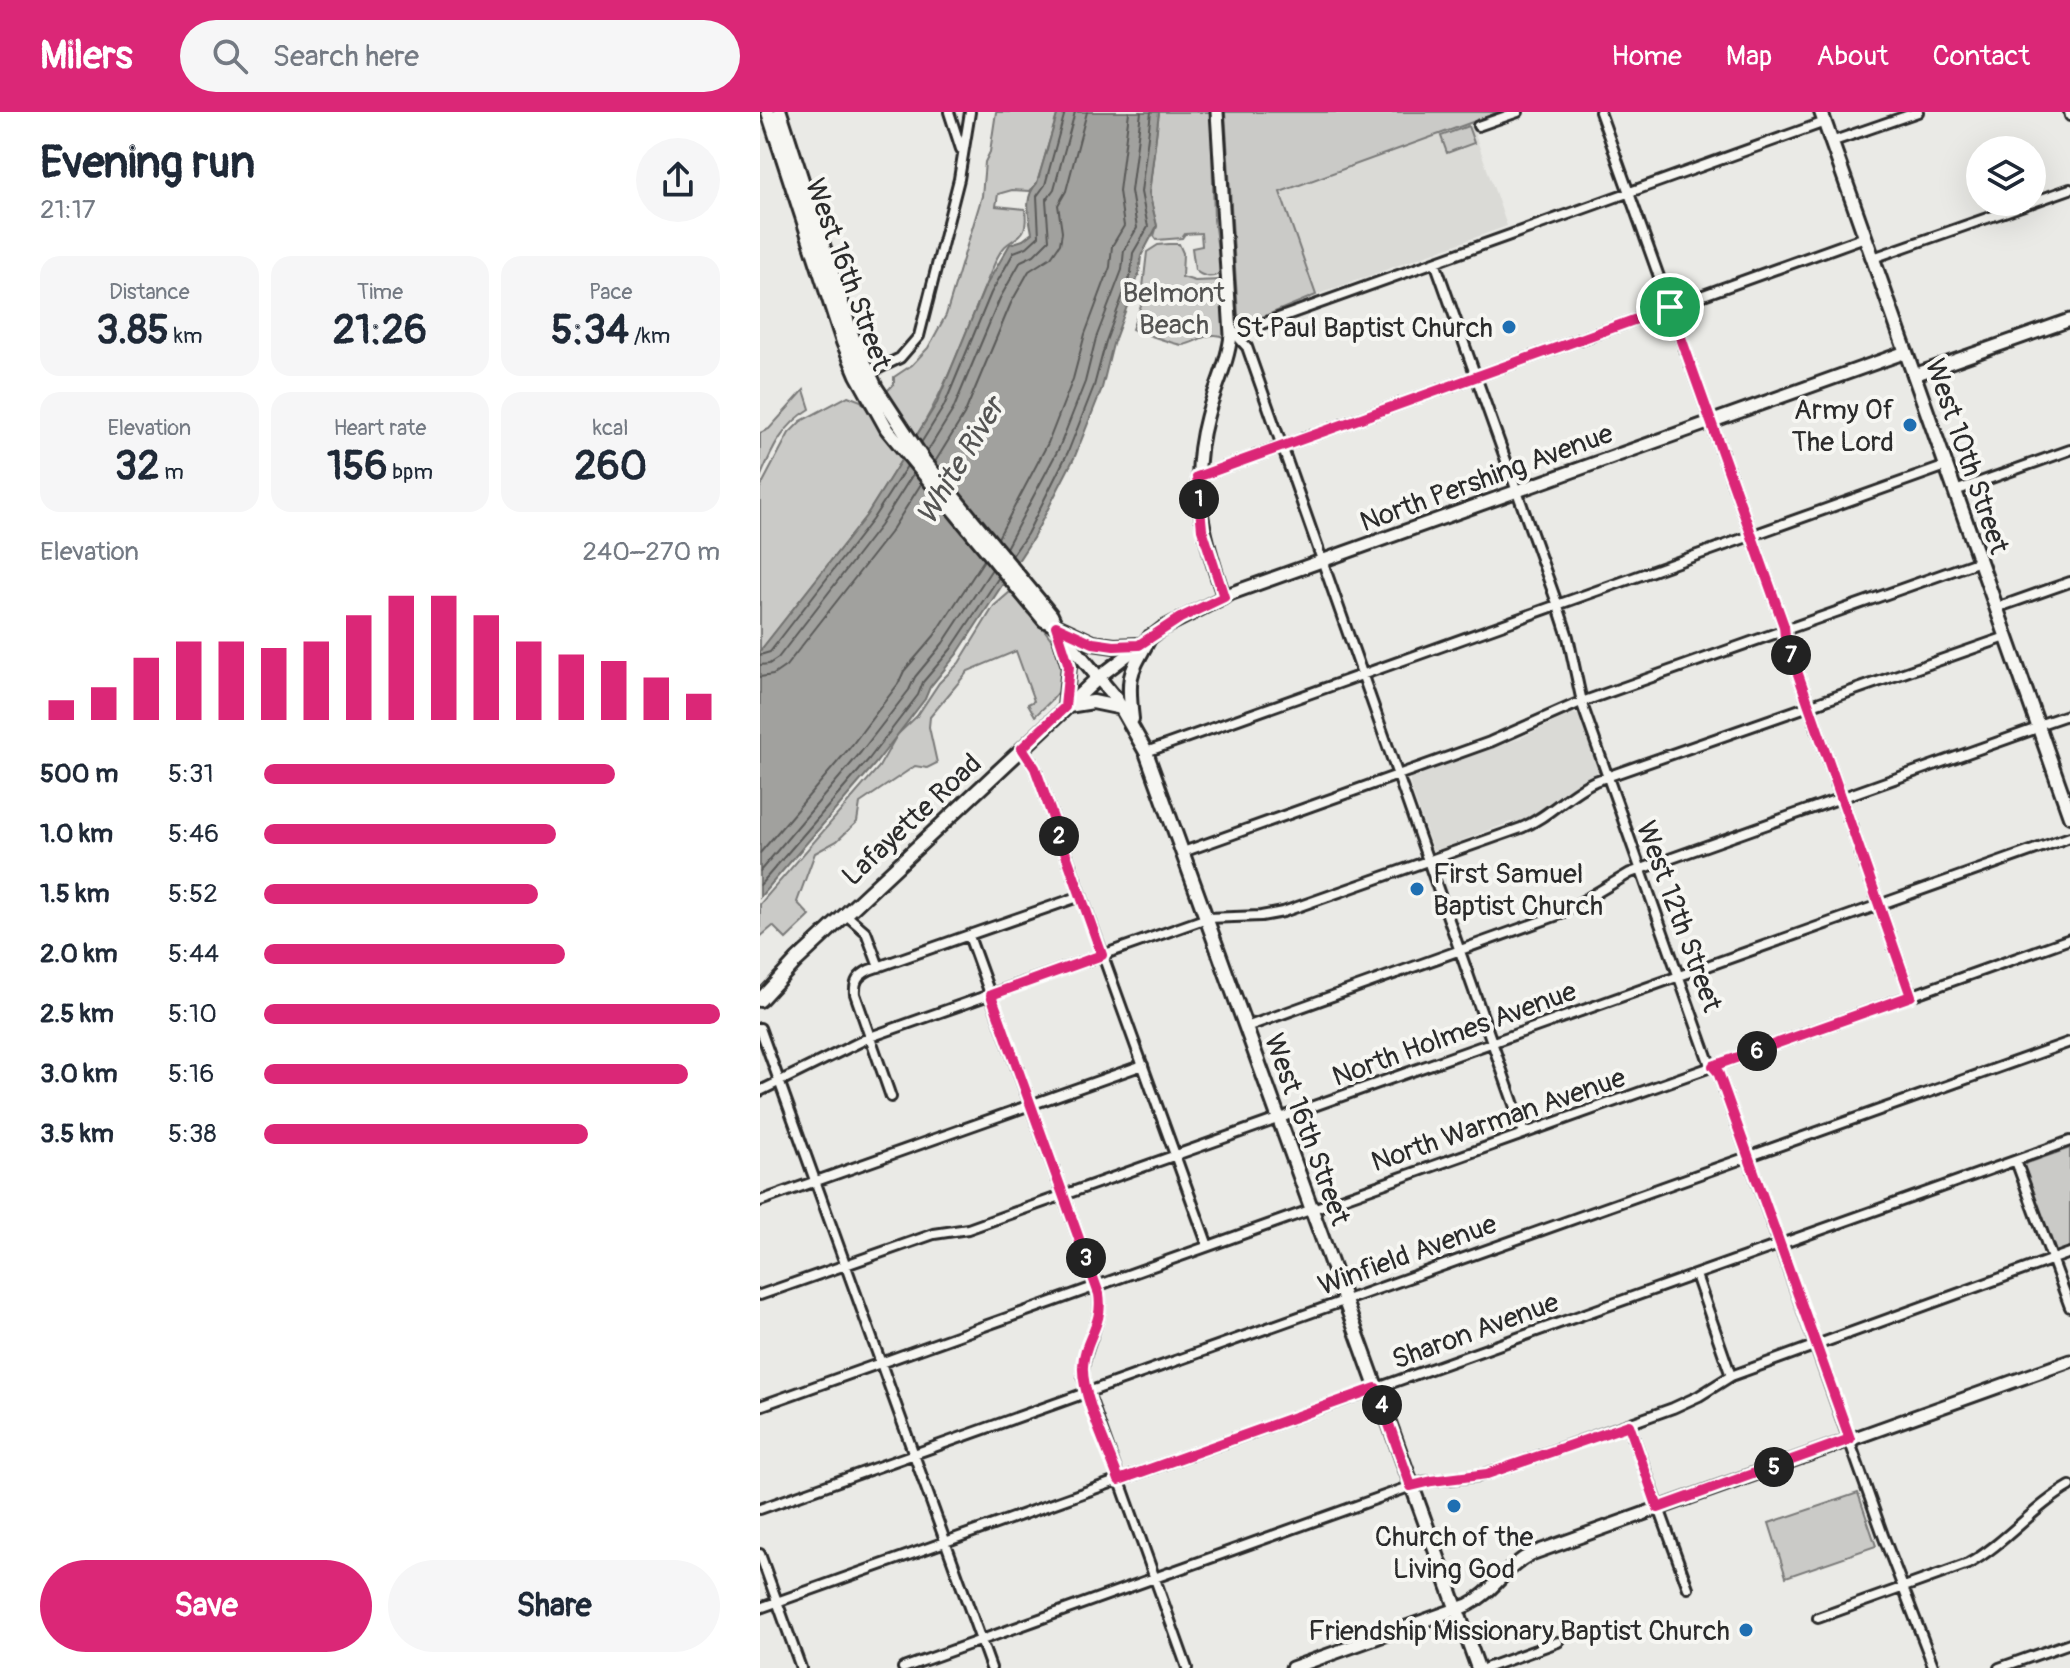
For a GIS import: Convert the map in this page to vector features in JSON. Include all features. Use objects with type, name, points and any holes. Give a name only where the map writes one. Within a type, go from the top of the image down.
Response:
[{"type":"main road","name":"West 16th Street","points":[[768,112],[843,342],[862,384],[892,426],[1038,607],[1044,620],[1056,626],[1099,677],[1122,708],[1146,752],[1478,1668]]},
{"type":"main road","name":"West 16th Street","points":[[780,112],[853,338],[892,426]]},
{"type":"main road","points":[[1217,112],[1231,335],[1226,361],[1204,428],[1197,477],[1202,529],[1224,597]]},
{"type":"main road","name":"West 10th Street","points":[[1823,117],[2070,816]]},
{"type":"main road","points":[[1914,375],[2070,320]]},
{"type":"main road","name":"North Pershing Avenue","points":[[1099,677],[1180,618],[1224,597],[1906,352]]},
{"type":"main road","points":[[1056,626],[1093,643],[1114,646],[1145,641]]},
{"type":"main road","points":[[1056,626],[1069,666],[1065,707],[1093,702],[1122,708]]},
{"type":"main road","points":[[1133,726],[1130,672],[1145,641]]},
{"type":"main road","name":"Lafayette Road","points":[[760,1000],[845,914],[1099,677]]},
{"type":"main road","points":[[1292,1668],[1457,1610],[1484,1596],[1503,1573],[1524,1557],[2070,1361]]},
{"type":"street","points":[[949,112],[963,154]]},
{"type":"street","points":[[869,373],[903,356],[919,336],[959,179],[970,112]]},
{"type":"street","points":[[1478,126],[1518,112]]},
{"type":"street","points":[[1600,112],[1752,536],[1911,996]]},
{"type":"street","points":[[1831,142],[1918,112]]},
{"type":"street","points":[[1231,335],[1630,192],[1823,117]]},
{"type":"street","points":[[1873,258],[2070,189]]},
{"type":"street","points":[[1197,477],[1865,237]]},
{"type":"street","name":"West 12th Street","points":[[1435,262],[1558,606],[1582,702],[1607,777],[1709,1063],[1718,1072],[1934,1668]]},
{"type":"street","points":[[1231,335],[1238,337],[1247,347],[1524,1133]]},
{"type":"street","points":[[1955,491],[2070,450]]},
{"type":"street","points":[[1146,752],[1946,466]]},
{"type":"street","points":[[1183,852],[1503,737],[1582,702],[1980,561]]},
{"type":"street","points":[[1996,608],[2070,582]]},
{"type":"street","points":[[760,1091],[870,1037],[1207,918],[1283,912],[1534,822],[1582,787],[1607,777],[2006,637]]},
{"type":"street","points":[[1246,1027],[1564,913],[1612,881],[1640,869],[2070,714]]},
{"type":"street","points":[[1022,748],[1035,768],[1208,1246]]},
{"type":"street","name":"North Holmes Avenue","points":[[760,1295],[934,1234],[968,1229],[1064,1196],[2070,837]]},
{"type":"street","points":[[891,1097],[855,994],[859,977],[879,967],[1081,896]]},
{"type":"street","points":[[845,914],[866,932],[879,967]]},
{"type":"street","points":[[969,936],[1100,1297],[1100,1313],[1083,1365],[1088,1392],[1187,1668]]},
{"type":"street","name":"North Warman Avenue","points":[[760,1406],[2070,939]]},
{"type":"street","points":[[760,1028],[991,1668]]},
{"type":"street","name":"Winfield Avenue","points":[[760,1509],[2070,1042]]},
{"type":"street","points":[[760,1201],[1143,1065]]},
{"type":"street","name":"Sharon Avenue","points":[[760,1608],[2070,1141]]},
{"type":"street","points":[[2016,1161],[2070,1307]]},
{"type":"street","points":[[903,1668],[1411,1486],[1487,1474],[1629,1425],[1699,1396],[1731,1376],[2070,1253]]},
{"type":"street","points":[[1696,1275],[1731,1376]]},
{"type":"street","points":[[1629,1425],[1688,1588]]},
{"type":"street","points":[[1818,1618],[1974,1561],[2044,1503],[2070,1486]]},
{"type":"street","points":[[760,1554],[801,1668]]},
{"type":"street","points":[[1486,1668],[1558,1642]]},
{"type":"street","points":[[1999,1668],[2070,1643]]},
{"type":"shaded area","points":[[1471,123],[1507,226],[1316,295],[1280,192]]},
{"type":"shaded area","points":[[1573,713],[1580,716],[1598,770],[1595,777],[1577,786],[1534,818],[1519,824],[1511,822],[1450,848],[1433,851],[1410,778],[1518,739]]},
{"type":"green space","points":[[996,112],[1058,112],[1037,183],[1030,191],[1012,190],[998,194],[996,206],[1025,209],[1024,228],[997,258],[950,372],[915,438],[886,392],[894,384],[894,377],[912,365],[928,348],[946,315],[982,196],[985,162],[990,152]]},
{"type":"green space","points":[[1159,112],[1211,112],[1214,220],[1221,273],[1218,275],[1207,276],[1195,270],[1192,248],[1202,246],[1201,233],[1157,240],[1154,236],[1157,226],[1149,193]]},
{"type":"green space","points":[[1225,112],[1500,112],[1280,192],[1316,295],[1245,324],[1238,314]]},
{"type":"green space","points":[[1468,126],[1474,143],[1447,153],[1441,136]]},
{"type":"green space","name":"Belmont Beach","points":[[1179,244],[1183,253],[1182,277],[1195,281],[1220,280],[1222,283],[1225,338],[1214,335],[1182,345],[1132,329],[1141,305],[1147,252],[1158,245]]},
{"type":"green space","points":[[804,390],[810,409],[792,422],[779,439],[760,478],[760,433],[769,429]]},
{"type":"green space","points":[[848,396],[861,401],[902,459],[866,516],[760,651],[760,488],[789,433],[801,421]]},
{"type":"green space","points":[[1010,592],[1057,649],[1063,662],[1064,675],[1059,692],[1035,716],[1028,704],[1034,701],[1016,651],[968,671],[930,717],[929,727],[937,763],[927,768],[915,766],[860,803],[857,822],[837,841],[815,853],[797,902],[810,916],[786,939],[773,926],[760,937],[760,904],[879,767],[897,735],[917,716],[939,683],[959,663],[994,606]]},
{"type":"green space","points":[[2070,1148],[2070,1248],[2054,1253],[2022,1165]]},
{"type":"green space","points":[[1858,1493],[1876,1546],[1786,1577],[1769,1523]]},
{"type":"water","name":"White River","points":[[1058,112],[1159,112],[1149,193],[1157,226],[1141,256],[1139,274],[1113,344],[1102,388],[1075,456],[1033,538],[957,654],[875,764],[760,897],[760,651],[866,516],[937,403],[984,289],[1010,244],[1032,233],[1028,201],[1037,183]]},
{"type":"place","name":"St Paul Baptist Church","points":[[1509,327]]},
{"type":"place","name":"Army Of The Lord","points":[[1910,425]]},
{"type":"place","name":"First Samuel Baptist Church","points":[[1417,889]]},
{"type":"place","name":"Church of the Living God","points":[[1454,1506]]},
{"type":"place","name":"Friendship Missionary Baptist Church","points":[[1746,1630]]},
{"type":"route","points":[[1670,307],[1911,996],[1713,1066],[1718,1072],[1850,1439],[1658,1508],[1629,1425],[1487,1474],[1411,1486],[1376,1388],[1119,1480],[1083,1378],[1085,1352],[1100,1316],[1099,1294],[991,995],[1102,955],[1035,768],[1022,748],[1065,707],[1069,666],[1056,626],[1093,643],[1139,645],[1180,618],[1224,597],[1202,529],[1197,477],[1670,307]]}]
